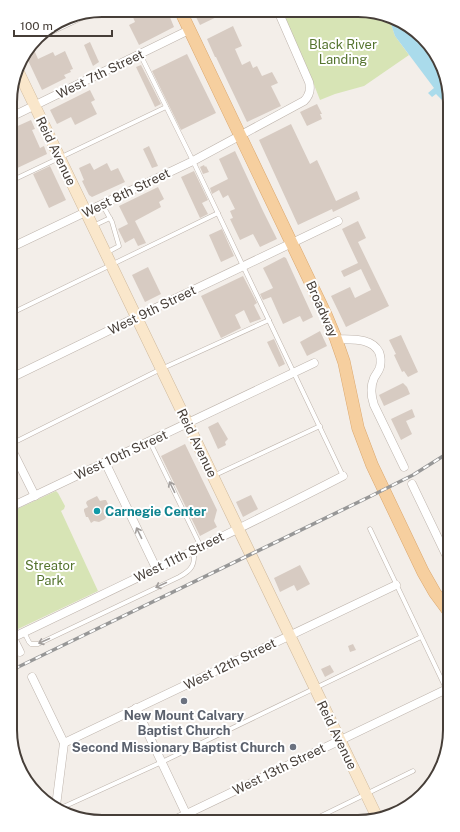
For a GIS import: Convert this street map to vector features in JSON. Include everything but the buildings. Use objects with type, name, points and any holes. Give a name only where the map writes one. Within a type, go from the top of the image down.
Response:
[{"type":"main road","name":"Broadway","points":[[183,17],[326,315],[344,362],[358,428],[372,465],[423,572],[443,604]]},
{"type":"street","name":"West 8th Street","points":[[17,245],[193,161],[301,103],[307,97],[310,90],[309,82],[281,17]]},
{"type":"street","name":"West 7th Street","points":[[17,114],[189,30]]},
{"type":"street","name":"Reid Avenue","points":[[21,77],[375,813]]},
{"type":"street","name":"West 9th Street","points":[[17,375],[338,221]]},
{"type":"street","points":[[336,339],[366,341],[375,346],[378,351],[381,361],[380,368],[372,383],[372,397],[374,405],[404,467]]},
{"type":"street","name":"West 10th Street","points":[[17,504],[314,363]]},
{"type":"street","points":[[17,460],[35,496]]},
{"type":"street","points":[[105,462],[156,568]]},
{"type":"street","name":"West 11th Street","points":[[17,635],[198,549],[343,476]]},
{"type":"street","points":[[412,484],[443,549]]},
{"type":"street","name":"West 12th Street","points":[[64,743],[396,584]]},
{"type":"street","points":[[17,646],[20,652]]},
{"type":"street","points":[[32,677],[64,743],[57,802]]},
{"type":"street","name":"West 13th Street","points":[[192,815],[340,740],[443,693]]},
{"type":"street","points":[[136,708],[187,815]]},
{"type":"lane","points":[[59,29],[72,23]]},
{"type":"lane","points":[[140,54],[193,161],[343,476]]},
{"type":"lane","points":[[17,178],[166,107]]},
{"type":"lane","points":[[102,204],[112,222],[119,246],[105,253]]},
{"type":"lane","points":[[17,311],[218,213]]},
{"type":"lane","points":[[92,226],[110,218]]},
{"type":"lane","points":[[17,441],[161,369],[269,320]]},
{"type":"lane","points":[[213,476],[320,426]]},
{"type":"lane","points":[[24,632],[31,644],[38,644],[179,577],[188,571],[193,564],[198,549],[150,442]]},
{"type":"lane","points":[[370,529],[443,681]]},
{"type":"lane","points":[[65,806],[162,762],[421,637]]},
{"type":"lane","points":[[323,815],[413,771]]},
{"type":"green space","name":"Black River Landing","points":[[285,17],[358,17],[385,22],[391,24],[395,36],[409,55],[364,86],[320,100]]},
{"type":"green space","name":"Streator Park","points":[[56,491],[58,493],[65,506],[61,511],[98,591],[18,629],[17,629],[17,509]]},
{"type":"water","points":[[391,24],[405,31],[414,38],[429,55],[438,75],[443,101],[436,94],[432,97],[428,93],[434,88],[395,36]]},
{"type":"railway","points":[[17,668],[371,496],[413,475],[443,456]]},
{"type":"place","name":"Carnegie Center","points":[[97,511]]},
{"type":"place","name":"New Mount Calvary Baptist Church","points":[[184,701]]},
{"type":"place","name":"Second Missionary Baptist Church","points":[[293,747]]}]
